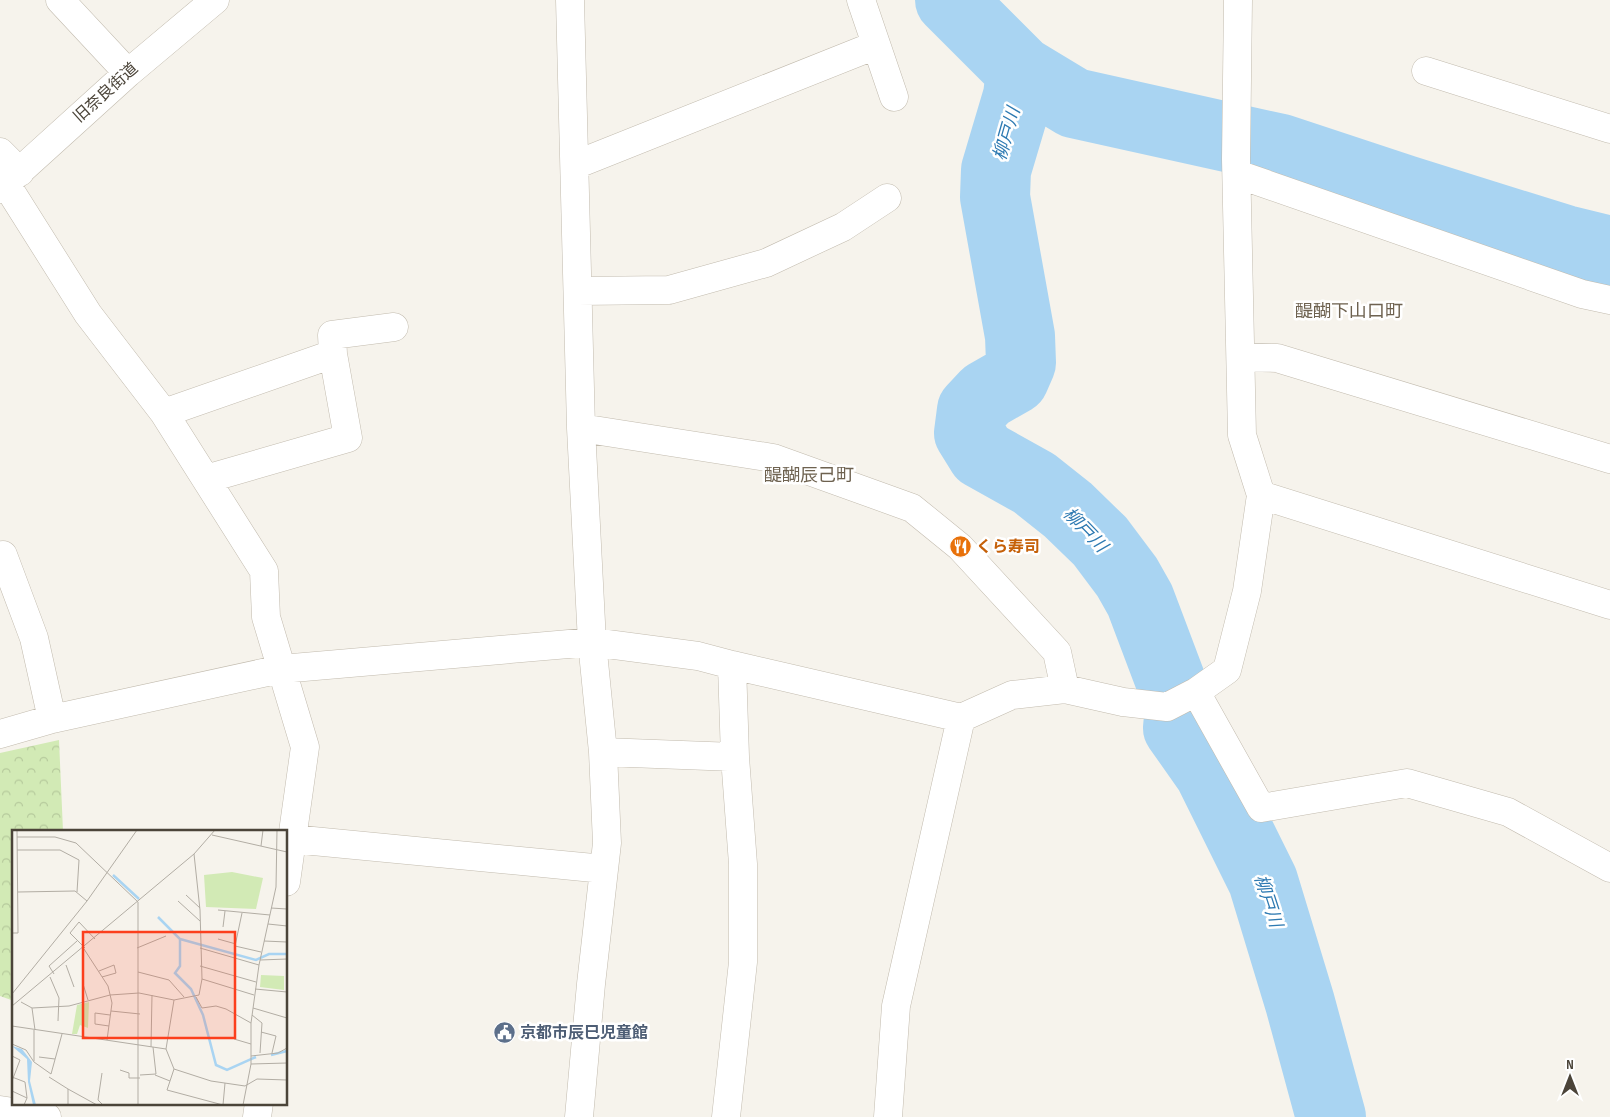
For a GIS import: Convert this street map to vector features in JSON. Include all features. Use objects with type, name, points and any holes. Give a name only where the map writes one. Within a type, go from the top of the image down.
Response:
[{"type":"street","points":[[60,0],[128,72]]},
{"type":"street","name":"旧奈良街道","points":[[8,182],[128,72],[215,0]]},
{"type":"street","points":[[570,0],[581,428],[592,642],[603,752],[608,843],[590,984],[579,1117]]},
{"type":"street","points":[[861,0],[894,97]]},
{"type":"street","points":[[0,734],[52,719],[281,669],[592,642],[698,656],[961,718],[1012,695],[1065,689],[1123,702],[1167,707],[1196,692],[1227,670],[1247,591],[1261,495],[1242,435],[1236,135],[1238,0]]},
{"type":"street","points":[[575,165],[876,46]]},
{"type":"street","points":[[1426,71],[1610,129]]},
{"type":"street","points":[[0,152],[8,182],[88,314],[164,414],[264,571],[266,617],[305,747],[288,864]]},
{"type":"street","points":[[1237,174],[1582,294],[1610,300]]},
{"type":"street","points":[[578,291],[668,290],[766,263],[843,227],[887,198]]},
{"type":"street","points":[[206,478],[348,438],[333,354],[332,335],[394,327]]},
{"type":"street","points":[[164,414],[333,354]]},
{"type":"street","points":[[1240,357],[1277,358],[1610,459]]},
{"type":"street","points":[[581,428],[773,458],[912,508],[960,548],[1058,652],[1065,689]]},
{"type":"street","points":[[1261,495],[1610,605]]},
{"type":"street","points":[[2,555],[34,638],[52,719]]},
{"type":"street","points":[[726,1117],[743,962],[743,864],[735,757],[732,665]]},
{"type":"street","points":[[1196,692],[1261,808],[1407,783],[1508,812],[1610,868]]},
{"type":"street","points":[[888,1117],[896,1006],[961,718]]},
{"type":"street","points":[[603,752],[735,757]]},
{"type":"street","points":[[292,839],[604,869]]},
{"type":"street","points":[[257,1117],[259,1104]]},
{"type":"street","points":[[0,1110],[47,1117]]},
{"type":"green space","points":[[59,740],[63,830],[12,830],[12,1000],[0,996],[0,753]]},
{"type":"waterway","name":"柳戸川","points":[[950,0],[1021,71],[1018,96],[996,170],[995,197],[1020,336],[1021,363],[1014,379],[986,395],[972,410],[969,433],[982,454],[1034,483],[1068,510],[1100,541],[1127,577],[1140,600],[1180,706],[1178,728],[1209,772],[1263,881],[1300,1003],[1331,1117]]},
{"type":"waterway","points":[[1021,71],[1074,103],[1281,149],[1565,240],[1610,251]]},
{"type":"place","name":"くら寿司","points":[[960,547]]},
{"type":"place","name":"京都市辰巳児童館","points":[[504,1033]]},
{"type":"district","name":"醍醐下山口町","points":[[1349,311]]},
{"type":"district","name":"醍醐辰己町","points":[[809,475]]}]
